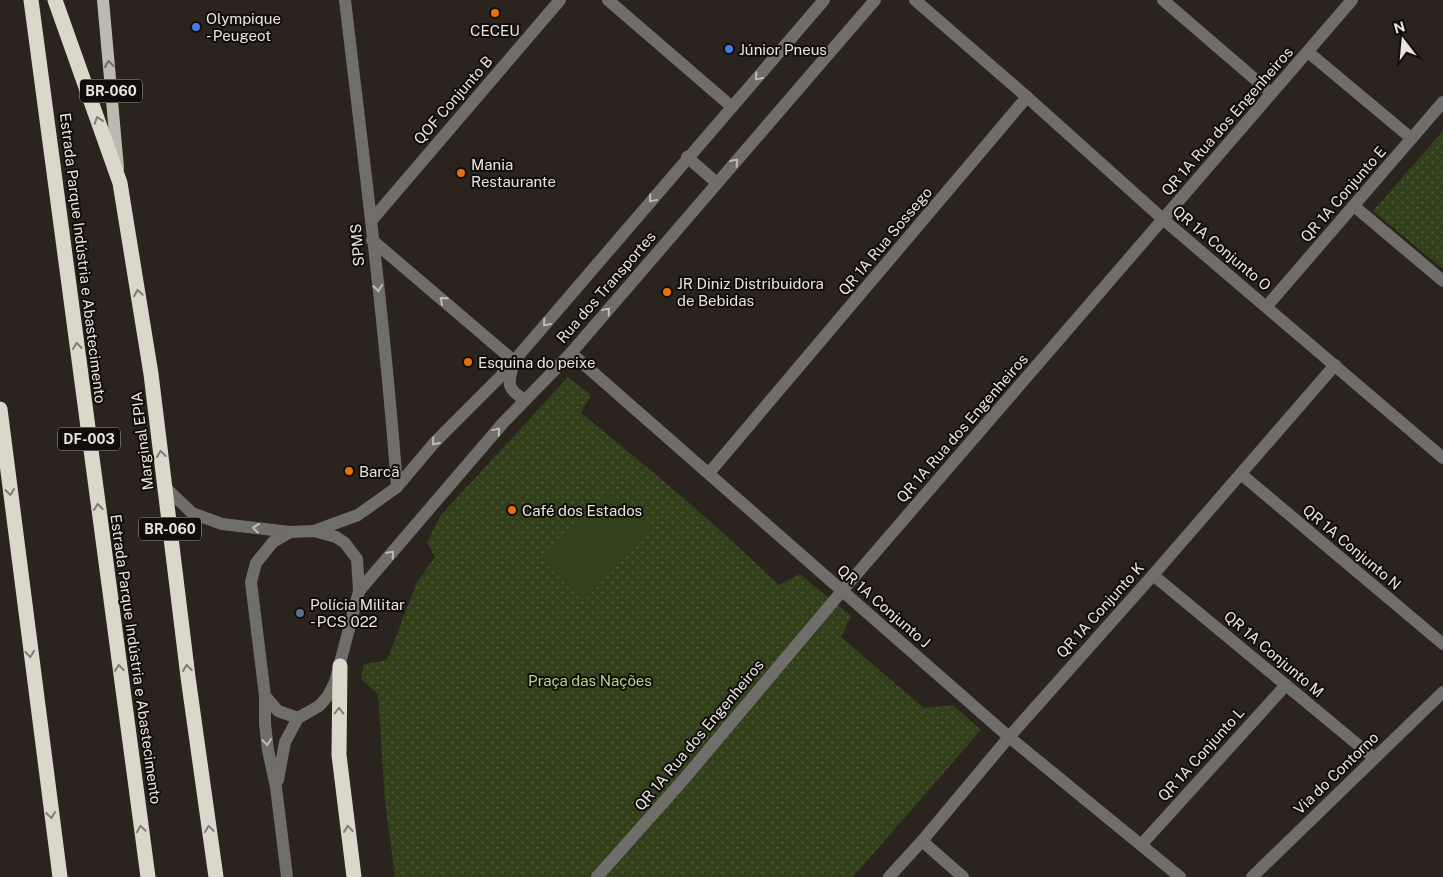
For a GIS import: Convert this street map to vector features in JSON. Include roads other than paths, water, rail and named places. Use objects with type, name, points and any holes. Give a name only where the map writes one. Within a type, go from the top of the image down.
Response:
[{"type":"highway","name":"Estrada Parque Indústria e Abastecimento","points":[[31,0],[148,877]]},
{"type":"highway","points":[[55,0],[120,182]]},
{"type":"highway","name":"Marginal EPIA","points":[[120,182],[151,374],[188,677],[216,877]]},
{"type":"highway","points":[[0,409],[60,877]]},
{"type":"highway","points":[[340,666],[339,756],[354,877]]},
{"type":"main road","name":"Marginal EPIA","points":[[102,0],[120,182]]},
{"type":"street","name":"SPMS","points":[[345,0],[391,401],[397,487]]},
{"type":"street","name":"QOF Conjunto B","points":[[371,221],[560,0]]},
{"type":"street","points":[[608,0],[732,107]]},
{"type":"street","name":"Rua dos Transportes","points":[[314,531],[358,514],[397,487],[435,442],[514,361],[687,157],[824,0]]},
{"type":"street","name":"Rua dos Transportes","points":[[359,591],[525,400],[571,353],[875,0]]},
{"type":"street","name":"QR 1A Conjunto O","points":[[915,0],[1164,220],[1443,458]]},
{"type":"street","points":[[1163,0],[1271,93]]},
{"type":"street","name":"QR 1A Rua dos Engenheiros","points":[[597,877],[684,779],[842,591],[1352,0]]},
{"type":"street","points":[[1308,52],[1411,138]]},
{"type":"street","name":"QR 1A Rua Sossego","points":[[709,473],[1027,98]]},
{"type":"street","name":"QR 1A Conjunto E","points":[[1267,306],[1443,102]]},
{"type":"street","points":[[687,157],[717,183]]},
{"type":"street","points":[[1354,206],[1443,281]]},
{"type":"street","points":[[372,240],[514,361],[509,384],[513,392],[525,400]]},
{"type":"street","name":"QR 1A Conjunto J","points":[[571,353],[1009,737],[1180,877]]},
{"type":"street","name":"QR 1A Conjunto K","points":[[889,877],[1335,365]]},
{"type":"street","name":"QR 1A Conjunto N","points":[[1241,474],[1443,644]]},
{"type":"street","points":[[165,487],[192,513],[222,524],[290,532],[314,531],[336,537],[345,543],[357,559],[359,591],[335,682],[328,696],[319,706],[298,718],[285,742],[276,787]]},
{"type":"street","points":[[287,877],[276,787],[266,732],[265,696],[251,582],[256,563],[274,542],[290,532]]},
{"type":"street","name":"QR 1A Conjunto M","points":[[1153,575],[1374,758]]},
{"type":"street","name":"QR 1A Conjunto L","points":[[1141,845],[1286,685]]},
{"type":"street","name":"Via do Contorno","points":[[1252,877],[1443,692]]},
{"type":"street","points":[[265,696],[278,711],[298,718]]},
{"type":"street","points":[[922,841],[963,877]]},
{"type":"place","name":"CECEU","points":[[495,13]]},
{"type":"place","name":"Olympique - Peugeot","points":[[196,27]]},
{"type":"place","name":"Júnior Pneus","points":[[729,49]]},
{"type":"place","name":"Mania Restaurante","points":[[461,173]]},
{"type":"place","name":"JR Diniz Distribuidora de Bebidas","points":[[667,292]]},
{"type":"place","name":"Esquina do peixe","points":[[468,362]]},
{"type":"place","name":"Barcã","points":[[349,471]]},
{"type":"place","name":"Café dos Estados","points":[[512,510]]},
{"type":"place","name":"Polícia Militar - PCS 022","points":[[300,613]]},
{"type":"park label","name":"Praça das Nações","points":[[590,680]]}]
